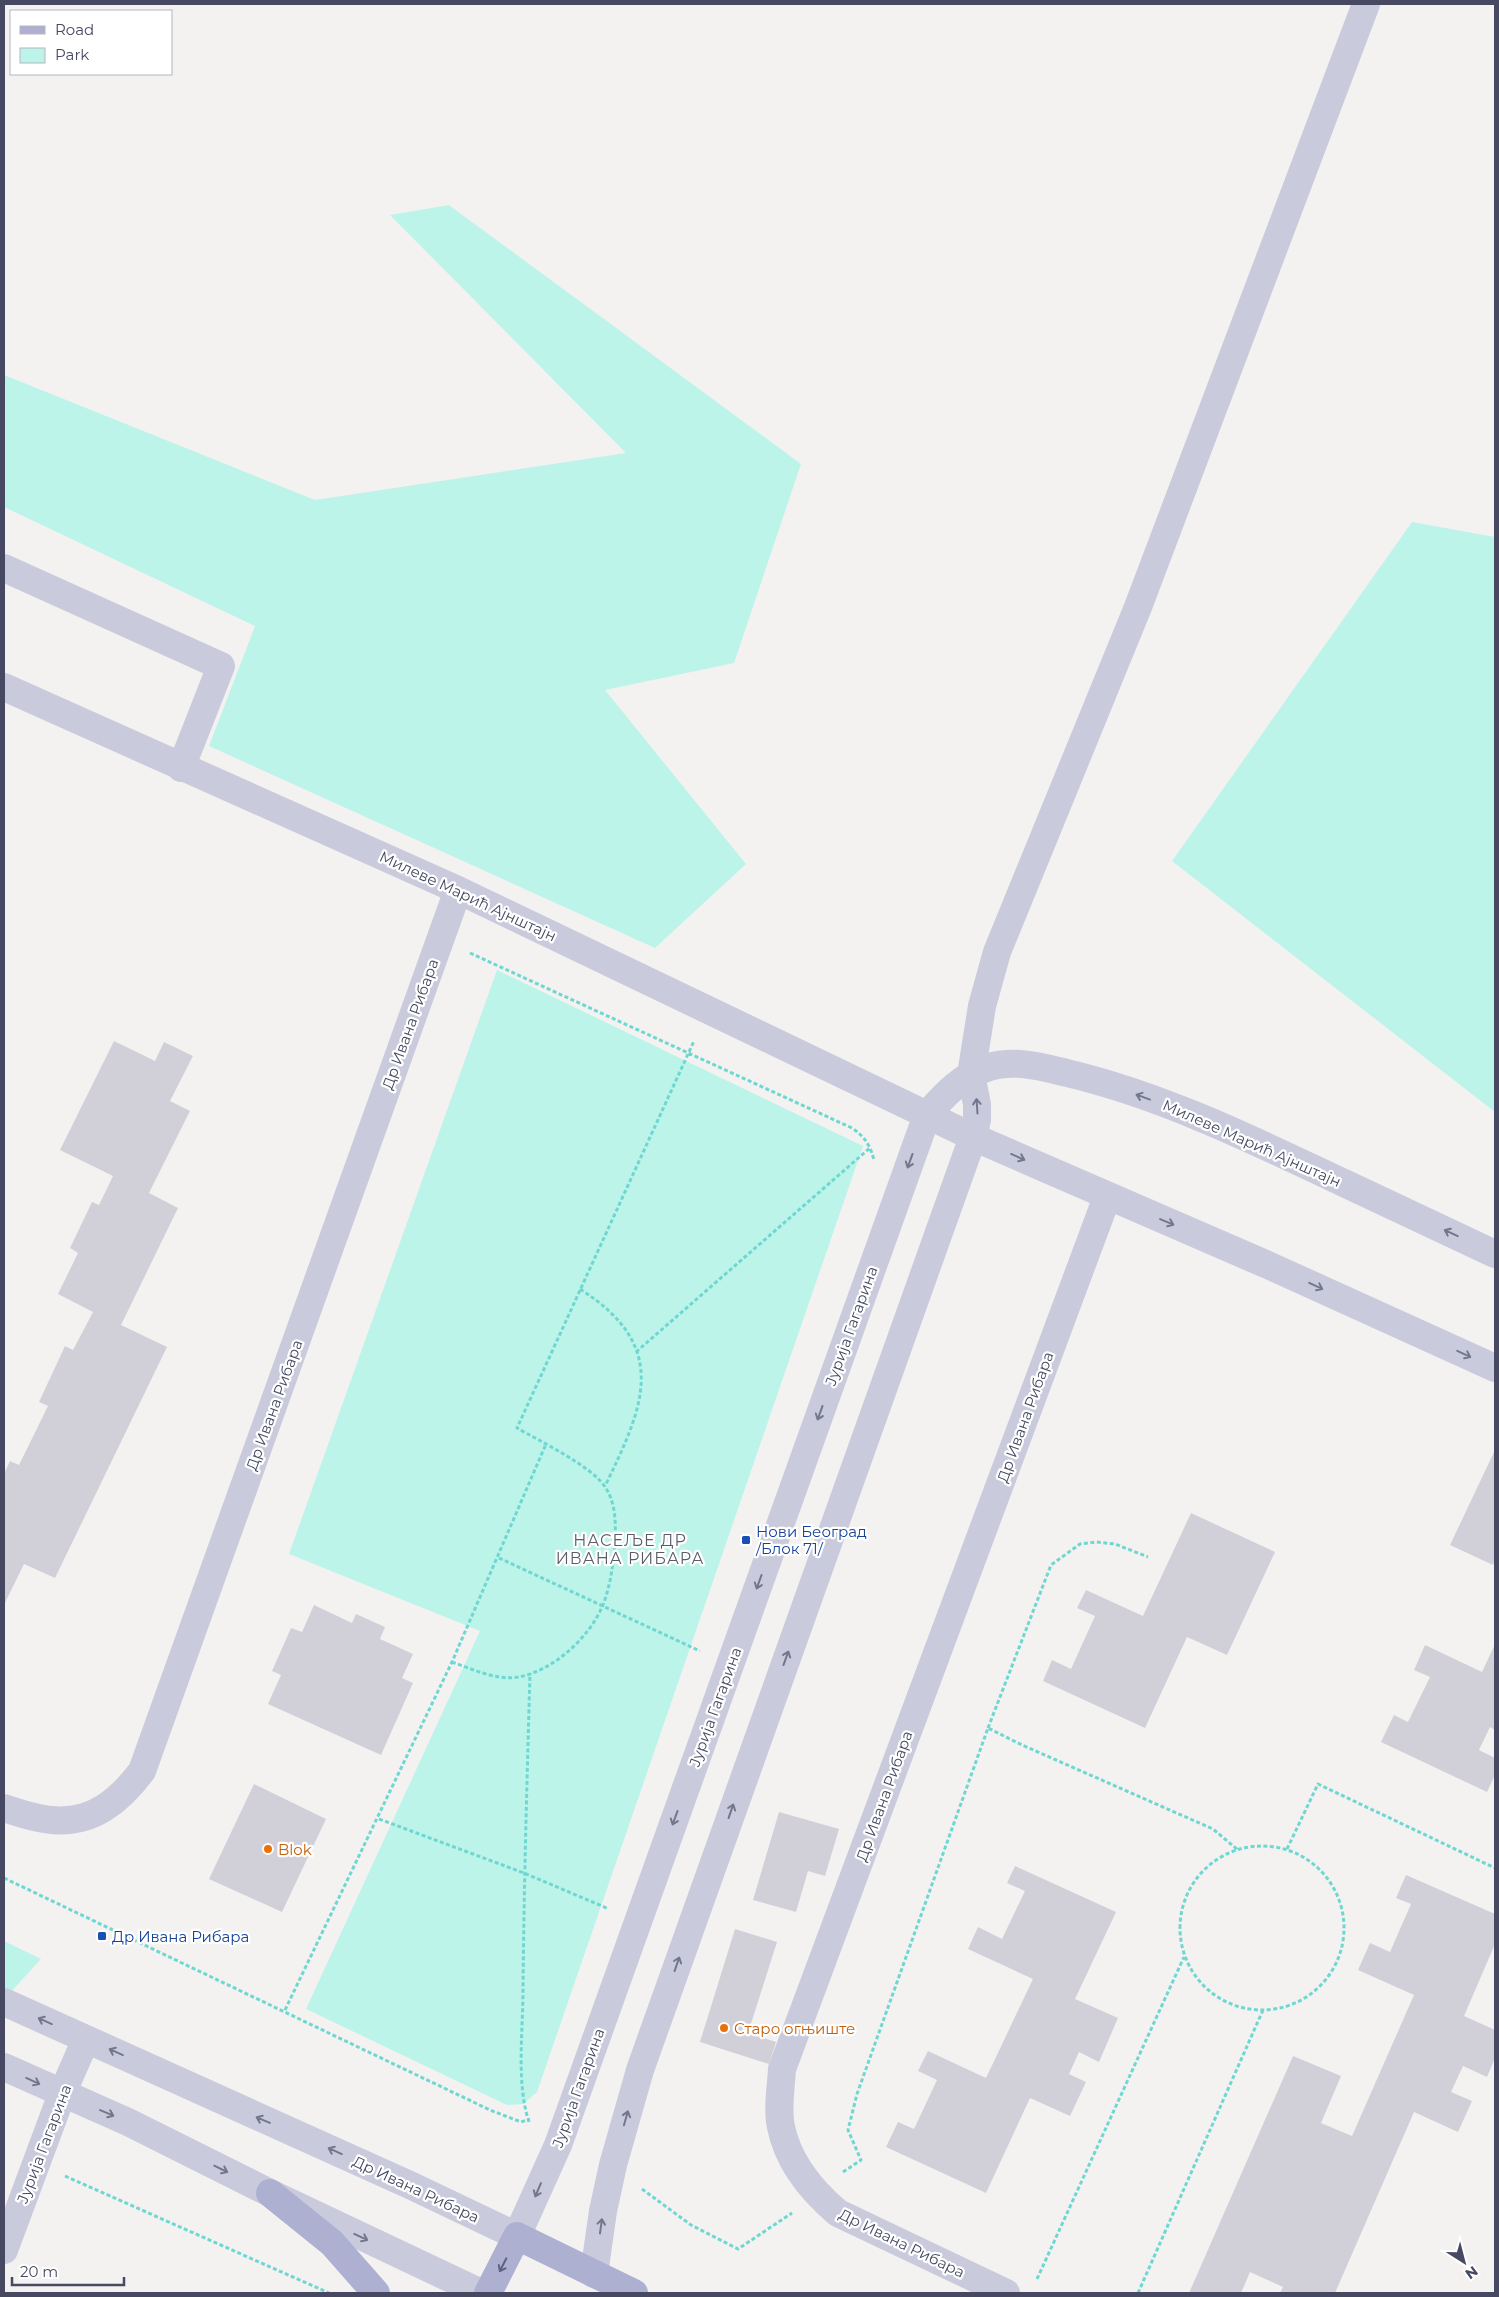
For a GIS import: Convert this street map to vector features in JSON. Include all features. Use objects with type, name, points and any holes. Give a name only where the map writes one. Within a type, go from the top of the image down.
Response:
[{"type":"main road","points":[[270,2193],[332,2243],[376,2293]]},
{"type":"main road","name":"Др Ивана Рибара","points":[[517,2236],[592,2284],[634,2293]]},
{"type":"main road","name":"Јурија Гагарина","points":[[488,2293],[517,2236]]},
{"type":"street","points":[[592,2284],[603,2211],[613,2165],[640,2070],[973,1137],[977,1120],[977,1104],[971,1075],[982,1006],[996,952],[1138,606],[1366,4]]},
{"type":"street","points":[[4,568],[220,666],[181,768]]},
{"type":"street","name":"Милеве Марић Ајнштајн","points":[[4,687],[181,768],[458,890],[973,1137],[1107,1197],[1270,1266],[1495,1368]]},
{"type":"street","name":"Др Ивана Рибара","points":[[4,1808],[53,1820],[75,1818],[106,1808],[126,1792],[142,1771],[458,890]]},
{"type":"street","name":"Милеве Марић Ајнштајн","points":[[927,1115],[943,1096],[971,1075],[989,1067],[1009,1064],[1036,1066],[1125,1090],[1238,1133],[1495,1254]]},
{"type":"street","name":"Јурија Гагарина","points":[[517,2236],[558,2145],[927,1115]]},
{"type":"street","name":"Др Ивана Рибара","points":[[1006,2293],[838,2213],[814,2191],[787,2148],[781,2126],[782,2069],[1107,1197]]},
{"type":"street","name":"Др Ивана Рибара","points":[[4,2002],[412,2186],[517,2236]]},
{"type":"street","name":"Јурија Гагарина","points":[[4,2250],[62,2094],[86,2039]]},
{"type":"street","points":[[4,2067],[128,2122],[270,2193],[482,2293]]},
{"type":"path","points":[[440,940],[852,1128],[864,1136],[871,1148],[875,1162]]},
{"type":"path","points":[[452,1662],[493,1675],[518,1677],[547,1667],[564,1655],[587,1631],[603,1605],[614,1562],[616,1517],[606,1486],[591,1473],[517,1428],[689,1053],[707,1009]]},
{"type":"path","points":[[636,1352],[871,1148]]},
{"type":"path","points":[[580,1289],[602,1302],[616,1317],[631,1337],[640,1366],[642,1391],[631,1432],[606,1486]]},
{"type":"path","points":[[285,2010],[379,1819],[452,1662],[499,1558],[546,1444]]},
{"type":"path","points":[[613,2165],[660,2205],[691,2225],[738,2249],[806,2204],[814,2191],[861,2160],[848,2130],[857,2094],[988,1728],[1051,1565],[1065,1553],[1080,1544],[1096,1542],[1115,1544],[1148,1557]]},
{"type":"path","points":[[499,1558],[701,1651]]},
{"type":"path","points":[[698,1660],[704,1642]]},
{"type":"path","points":[[530,1673],[524,1874],[523,2100],[528,2121],[535,2137],[558,2145]]},
{"type":"path","points":[[988,1728],[1022,1745],[1213,1828],[1238,1850]]},
{"type":"path","points":[[1287,1850],[1318,1784],[1495,1868]]},
{"type":"path","points":[[379,1819],[524,1874],[612,1910]]},
{"type":"path","points":[[1254,1846],[1287,1850],[1315,1866],[1326,1878],[1341,1907],[1343,1940],[1339,1956],[1322,1983],[1295,2003],[1280,2008],[1263,2010],[1230,2004],[1216,1996],[1198,1978],[1185,1957],[1180,1924],[1182,1907],[1188,1892],[1197,1878],[1209,1865],[1238,1850],[1254,1846]]},
{"type":"path","points":[[4,1878],[285,2010],[490,2110],[521,2122],[528,2121],[534,2117]]},
{"type":"path","points":[[1034,2284],[1185,1957]]},
{"type":"path","points":[[1138,2293],[1263,2010]]},
{"type":"path","points":[[36,2163],[330,2293]]},
{"type":"green space","points":[[449,205],[801,464],[734,663],[605,690],[746,864],[655,948],[209,746],[255,626],[4,507],[4,375],[315,500],[626,453],[390,215]]},
{"type":"green space","points":[[1412,522],[1495,537],[1495,1112],[1172,861]]},
{"type":"green space","points":[[497,970],[863,1146],[537,2092],[523,2104],[507,2105],[306,2009],[480,1631],[289,1554]]},
{"type":"green space","points":[[4,1941],[41,1959],[10,1993],[4,1990]]},
{"type":"building","points":[[114,1041],[155,1061],[164,1042],[193,1056],[170,1101],[190,1111],[149,1193],[178,1208],[121,1325],[167,1347],[55,1578],[24,1564],[4,1605],[4,1474],[10,1461],[19,1465],[48,1406],[39,1402],[65,1346],[73,1350],[93,1312],[58,1294],[78,1253],[70,1248],[92,1202],[99,1205],[113,1176],[60,1150]]},
{"type":"building","points":[[1495,1450],[1495,1559],[1493,1565],[1450,1545]]},
{"type":"building","points":[[1191,1513],[1275,1552],[1227,1655],[1187,1637],[1145,1728],[1043,1681],[1052,1660],[1071,1669],[1095,1616],[1077,1608],[1086,1590],[1143,1616]]},
{"type":"building","points":[[314,1605],[352,1623],[356,1614],[385,1627],[380,1639],[413,1654],[402,1678],[413,1683],[381,1755],[268,1704],[281,1675],[272,1671],[291,1628],[302,1632]]},
{"type":"building","points":[[1495,1644],[1495,1730],[1490,1727],[1479,1750],[1495,1758],[1495,1775],[1487,1792],[1381,1742],[1394,1715],[1408,1722],[1430,1677],[1414,1670],[1425,1645],[1482,1672]]},
{"type":"building","name":"Blok","points":[[254,1784],[326,1819],[282,1912],[209,1879]]},
{"type":"building","points":[[779,1812],[839,1829],[825,1876],[808,1871],[796,1912],[753,1900]]},
{"type":"building","points":[[1015,1866],[1116,1912],[1075,1999],[1118,2018],[1099,2062],[1079,2052],[1069,2074],[1086,2082],[1070,2116],[1030,2098],[986,2193],[886,2147],[898,2122],[914,2129],[937,2080],[918,2071],[928,2051],[986,2078],[1033,1979],[968,1949],[978,1927],[1002,1939],[1025,1891],[1007,1883]]},
{"type":"building","points":[[1406,1875],[1495,1914],[1495,1944],[1464,2016],[1495,2030],[1495,2058],[1487,2077],[1463,2066],[1451,2092],[1472,2101],[1458,2132],[1414,2112],[1335,2293],[1280,2293],[1283,2287],[1250,2272],[1241,2293],[1189,2293],[1293,2056],[1341,2076],[1321,2123],[1352,2136],[1414,1995],[1358,1970],[1370,1943],[1390,1952],[1411,1904],[1396,1898]]},
{"type":"building","points":[[735,1929],[777,1942],[748,2033],[776,2042],[769,2064],[700,2042]]},
{"type":"place","name":"Нови Београд /Блок 71/","points":[[746,1540]]},
{"type":"place","name":"Blok","points":[[268,1849]]},
{"type":"place","name":"Др Ивана Рибара","points":[[102,1936]]},
{"type":"place","name":"Старо огњиште","points":[[724,2028]]},
{"type":"district","name":"НАСЕЉЕ ДР ИВАНА РИБАРА","points":[[630,1549]]}]
